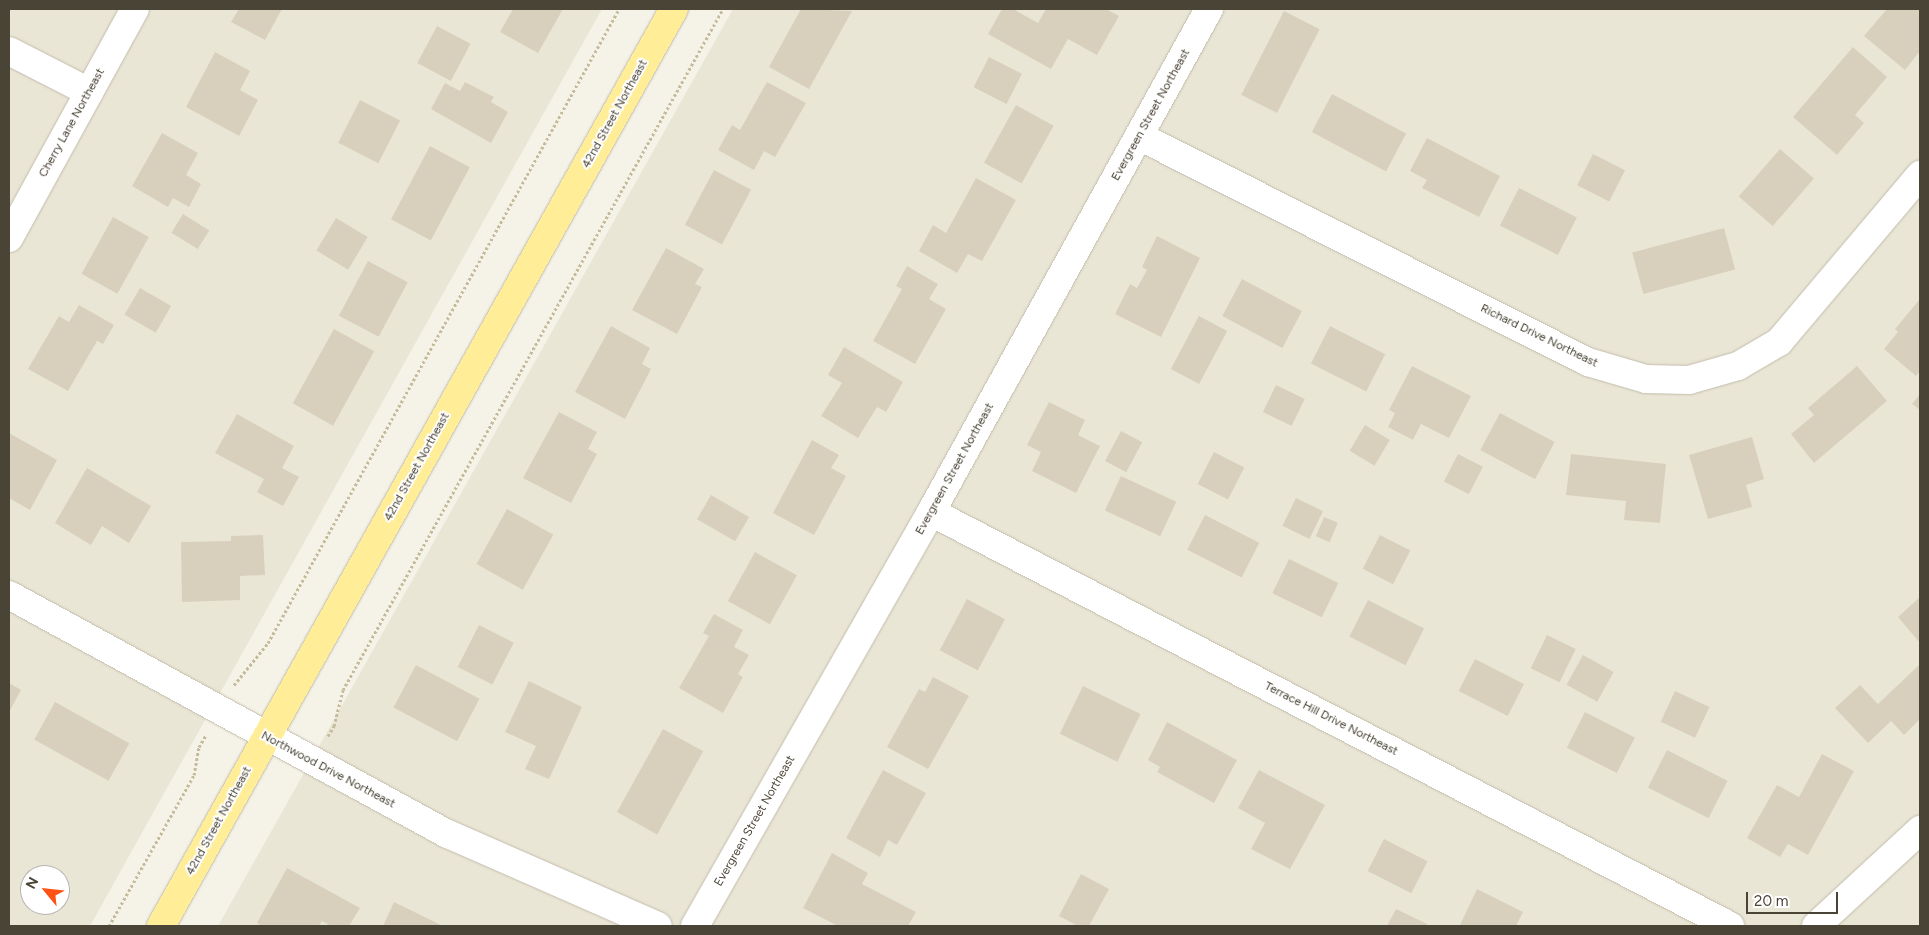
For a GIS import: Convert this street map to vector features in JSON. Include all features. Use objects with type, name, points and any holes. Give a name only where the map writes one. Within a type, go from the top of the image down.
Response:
[{"type":"main road","name":"42nd Street Northeast","points":[[161,926],[674,9]]},
{"type":"street","name":"Cherry Lane Northeast","points":[[9,238],[135,9]]},
{"type":"street","name":"Evergreen Street Northeast","points":[[695,926],[931,512],[1209,9]]},
{"type":"street","points":[[9,51],[89,92]]},
{"type":"street","name":"Richard Drive Northeast","points":[[1139,136],[1588,362],[1646,380],[1689,380],[1738,366],[1779,342],[1920,175]]},
{"type":"street","name":"Terrace Hill Drive Northeast","points":[[931,512],[1730,926]]},
{"type":"street","name":"Northwood Drive Northeast","points":[[9,595],[448,834],[658,926]]},
{"type":"street","points":[[1816,926],[1920,830]]},
{"type":"path","points":[[234,685],[268,643],[619,9]]},
{"type":"path","points":[[327,739],[334,726],[343,690],[724,9]]},
{"type":"path","points":[[109,926],[194,776],[199,746],[206,734]]},
{"type":"shaded area","points":[[9,9],[602,9],[90,926],[9,926]]},
{"type":"shaded area","points":[[733,9],[1920,9],[1920,926],[218,926]]},
{"type":"building","points":[[239,9],[282,9],[265,40],[231,22]]},
{"type":"building","points":[[513,9],[563,9],[538,53],[500,32]]},
{"type":"building","points":[[801,9],[852,11],[809,89],[769,67]]},
{"type":"building","points":[[1002,9],[1013,9],[1038,23],[1046,9],[1106,9],[1119,16],[1097,55],[1068,39],[1051,69],[988,34]]},
{"type":"building","points":[[1887,9],[1920,9],[1920,51],[1905,70],[1864,36]]},
{"type":"building","points":[[1284,11],[1320,29],[1277,113],[1241,95]]},
{"type":"building","points":[[437,26],[471,44],[451,81],[417,63]]},
{"type":"building","points":[[1853,47],[1887,77],[1855,115],[1864,123],[1837,155],[1793,117]]},
{"type":"building","points":[[215,52],[250,71],[240,90],[258,100],[239,136],[186,107]]},
{"type":"building","points":[[989,57],[1022,74],[1007,104],[974,87]]},
{"type":"building","points":[[465,82],[494,97],[491,102],[508,112],[491,143],[431,109],[445,83],[460,91]]},
{"type":"building","points":[[767,82],[806,103],[775,157],[764,151],[754,170],[718,150],[732,125],[740,130]]},
{"type":"building","points":[[1332,94],[1406,133],[1386,171],[1312,132]]},
{"type":"building","points":[[360,100],[400,120],[378,163],[338,143]]},
{"type":"building","points":[[1016,105],[1054,126],[1022,184],[984,163]]},
{"type":"building","points":[[162,133],[198,153],[186,175],[201,184],[189,207],[173,198],[168,207],[132,186]]},
{"type":"building","points":[[1427,138],[1500,176],[1479,217],[1422,188],[1427,180],[1410,171]]},
{"type":"building","points":[[430,146],[470,167],[431,240],[391,219]]},
{"type":"building","points":[[1780,149],[1814,179],[1773,226],[1739,197]]},
{"type":"building","points":[[1593,154],[1625,170],[1609,202],[1577,185]]},
{"type":"building","points":[[714,170],[751,190],[722,244],[685,225]]},
{"type":"building","points":[[976,178],[1016,200],[982,261],[968,254],[957,273],[919,251],[933,225],[946,233]]},
{"type":"building","points":[[1519,188],[1577,218],[1558,255],[1500,225]]},
{"type":"building","points":[[183,214],[209,230],[198,249],[171,233]]},
{"type":"building","points":[[113,217],[149,237],[117,294],[81,274]]},
{"type":"building","points":[[336,218],[368,237],[348,270],[316,251]]},
{"type":"building","points":[[1724,228],[1735,270],[1643,294],[1632,253]]},
{"type":"building","points":[[1157,236],[1200,258],[1161,337],[1115,314],[1130,284],[1137,288],[1147,270],[1142,267]]},
{"type":"building","points":[[666,248],[704,269],[695,284],[702,287],[677,334],[632,310]]},
{"type":"building","points":[[368,261],[408,282],[379,337],[339,316]]},
{"type":"building","points":[[907,266],[938,284],[929,299],[946,309],[915,364],[873,341],[902,289],[896,286]]},
{"type":"building","points":[[1242,279],[1302,311],[1282,348],[1222,316]]},
{"type":"building","points":[[140,288],[171,306],[156,333],[125,315]]},
{"type":"building","points":[[1920,299],[1920,371],[1916,376],[1884,349],[1898,332],[1895,329]]},
{"type":"building","points":[[79,305],[114,325],[103,344],[97,341],[68,391],[28,369],[59,316],[69,322]]},
{"type":"building","points":[[1199,316],[1227,331],[1199,384],[1171,369]]},
{"type":"building","points":[[611,326],[650,348],[642,364],[651,369],[625,419],[575,392]]},
{"type":"building","points":[[1330,326],[1385,354],[1366,392],[1311,363]]},
{"type":"building","points":[[334,329],[374,351],[333,426],[293,403]]},
{"type":"building","points":[[844,347],[903,382],[886,412],[877,407],[858,438],[821,416],[842,383],[828,375]]},
{"type":"building","points":[[1412,366],[1471,396],[1449,438],[1421,424],[1413,440],[1388,427],[1395,413],[1389,410]]},
{"type":"building","points":[[1857,366],[1887,401],[1814,463],[1791,434],[1814,415],[1808,408]]},
{"type":"building","points":[[1276,385],[1305,399],[1292,426],[1263,412]]},
{"type":"building","points":[[1920,394],[1920,410],[1912,404]]},
{"type":"building","points":[[1049,402],[1085,420],[1078,435],[1100,446],[1076,493],[1032,471],[1041,452],[1027,445]]},
{"type":"building","points":[[559,412],[597,432],[588,449],[597,454],[571,503],[523,478]]},
{"type":"building","points":[[1500,413],[1555,442],[1535,479],[1480,450]]},
{"type":"building","points":[[237,414],[294,446],[282,468],[299,477],[283,506],[257,492],[264,479],[215,453]]},
{"type":"building","points":[[1365,425],[1390,440],[1374,466],[1350,451]]},
{"type":"building","points":[[1121,431],[1142,442],[1126,472],[1105,461]]},
{"type":"building","points":[[9,433],[57,460],[30,510],[9,498]]},
{"type":"building","points":[[1752,437],[1764,479],[1746,485],[1752,507],[1708,519],[1689,455]]},
{"type":"building","points":[[812,440],[839,455],[831,468],[846,476],[814,535],[773,513]]},
{"type":"building","points":[[1214,452],[1244,467],[1228,500],[1198,484]]},
{"type":"building","points":[[1458,454],[1483,467],[1469,494],[1444,482]]},
{"type":"building","points":[[1571,454],[1666,464],[1660,523],[1624,520],[1626,501],[1566,495]]},
{"type":"building","points":[[87,468],[151,506],[129,543],[102,526],[91,545],[55,523]]},
{"type":"building","points":[[1121,476],[1176,502],[1160,536],[1105,510]]},
{"type":"building","points":[[711,495],[749,517],[735,541],[697,519]]},
{"type":"building","points":[[1296,498],[1323,511],[1309,539],[1282,526]]},
{"type":"building","points":[[507,509],[553,535],[523,590],[476,564]]},
{"type":"building","points":[[1205,515],[1259,543],[1242,577],[1187,550]]},
{"type":"building","points":[[1324,517],[1338,523],[1330,542],[1316,536]]},
{"type":"building","points":[[263,535],[265,575],[240,576],[240,600],[182,602],[181,542],[231,541],[231,536]]},
{"type":"building","points":[[1380,535],[1410,550],[1393,584],[1363,569]]},
{"type":"building","points":[[755,552],[797,575],[770,624],[728,601]]},
{"type":"building","points":[[1289,559],[1338,583],[1322,617],[1272,593]]},
{"type":"building","points":[[1920,597],[1920,643],[1898,617]]},
{"type":"building","points":[[967,599],[1005,619],[978,670],[940,650]]},
{"type":"building","points":[[1368,600],[1424,629],[1406,665],[1349,637]]},
{"type":"building","points":[[714,614],[743,630],[734,647],[749,655],[738,674],[743,677],[723,713],[679,688],[709,636],[703,633]]},
{"type":"building","points":[[479,625],[514,643],[492,685],[458,667]]},
{"type":"building","points":[[1547,635],[1576,649],[1560,682],[1531,668]]},
{"type":"building","points":[[1583,655],[1614,672],[1597,702],[1567,685]]},
{"type":"building","points":[[1475,659],[1524,684],[1508,716],[1459,691]]},
{"type":"building","points":[[1920,664],[1920,719],[1904,735],[1891,721],[1868,743],[1835,708],[1860,685],[1878,704]]},
{"type":"building","points":[[416,665],[480,699],[457,741],[393,707]]},
{"type":"building","points":[[933,677],[969,696],[928,769],[887,747],[919,689],[925,692]]},
{"type":"building","points":[[529,681],[582,707],[549,779],[525,769],[536,746],[505,732]]},
{"type":"building","points":[[9,683],[21,690],[9,712]]},
{"type":"building","points":[[1083,686],[1141,714],[1117,762],[1060,734]]},
{"type":"building","points":[[1675,691],[1709,707],[1695,738],[1661,722]]},
{"type":"building","points":[[55,702],[129,743],[108,781],[34,740]]},
{"type":"building","points":[[1585,712],[1635,737],[1617,773],[1567,748]]},
{"type":"building","points":[[1167,722],[1237,760],[1214,803],[1157,772],[1160,767],[1148,760]]},
{"type":"building","points":[[663,729],[703,751],[657,834],[617,812]]},
{"type":"building","points":[[1667,750],[1728,781],[1709,818],[1648,787]]},
{"type":"building","points":[[1822,754],[1854,771],[1808,855],[1788,844],[1780,857],[1747,838],[1777,785],[1799,797]]},
{"type":"building","points":[[883,770],[926,793],[897,845],[888,840],[880,857],[846,838]]},
{"type":"building","points":[[1259,770],[1325,805],[1290,869],[1251,849],[1265,823],[1238,808]]},
{"type":"building","points":[[1384,839],[1428,861],[1411,893],[1368,871]]},
{"type":"building","points":[[832,853],[868,873],[862,884],[916,912],[908,926],[838,926],[803,908]]},
{"type":"building","points":[[287,868],[360,908],[349,926],[331,926],[322,921],[319,926],[262,926],[257,923]]},
{"type":"building","points":[[1081,874],[1109,889],[1089,926],[1078,926],[1059,916]]},
{"type":"building","points":[[1477,889],[1523,912],[1516,926],[1460,925]]},
{"type":"building","points":[[394,902],[443,926],[383,926]]},
{"type":"building","points":[[1396,909],[1427,924],[1426,926],[1387,926]]}]
